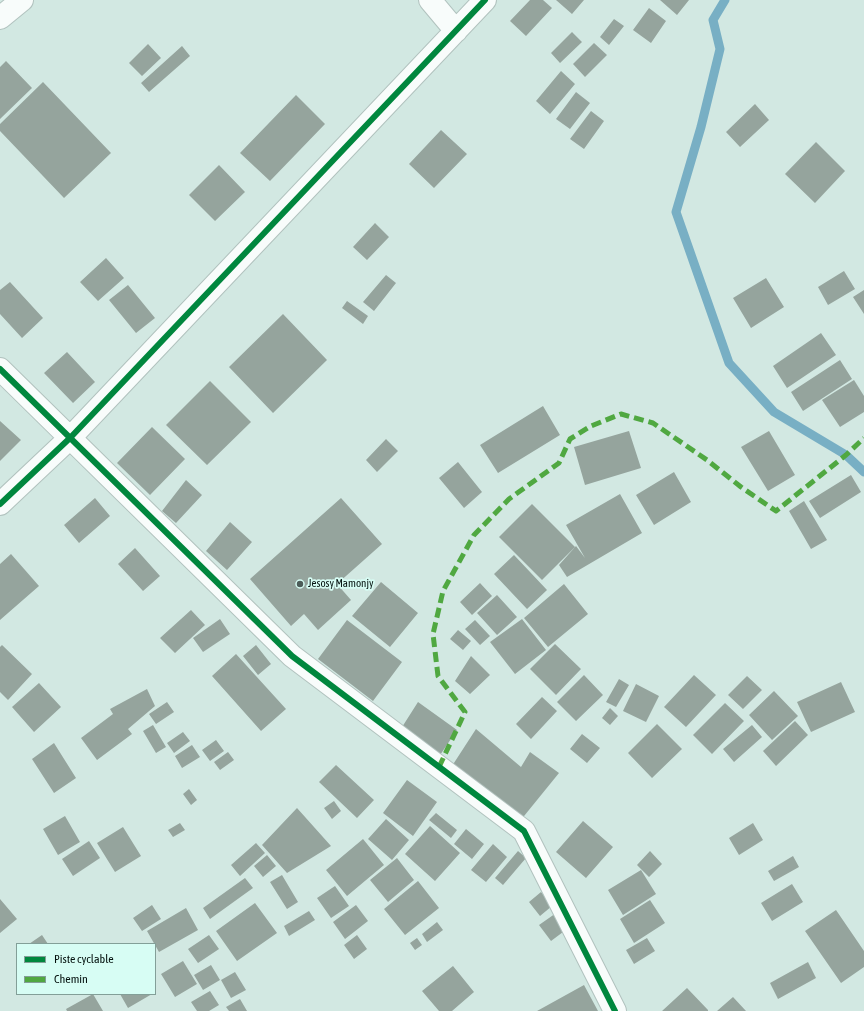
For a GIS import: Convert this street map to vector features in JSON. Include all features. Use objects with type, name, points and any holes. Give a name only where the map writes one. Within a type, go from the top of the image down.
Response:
[{"type":"street","points":[[0,18],[22,0]]},
{"type":"street","points":[[430,0],[456,31]]},
{"type":"street","points":[[0,504],[70,438],[485,0]]},
{"type":"street","points":[[0,369],[292,656],[524,831],[614,1011]]},
{"type":"building","points":[[530,0],[543,0],[552,8],[526,36],[510,21]]},
{"type":"building","points":[[556,0],[584,0],[572,14]]},
{"type":"building","points":[[660,0],[689,0],[677,15]]},
{"type":"building","points":[[649,8],[666,21],[651,43],[633,30]]},
{"type":"building","points":[[614,19],[624,26],[609,45],[600,37]]},
{"type":"building","points":[[572,32],[582,42],[560,63],[551,53]]},
{"type":"building","points":[[594,43],[607,55],[585,77],[573,64]]},
{"type":"building","points":[[148,44],[161,58],[142,76],[129,63]]},
{"type":"building","points":[[182,46],[190,56],[149,92],[141,83]]},
{"type":"building","points":[[6,61],[32,88],[0,119],[0,67]]},
{"type":"building","points":[[561,71],[575,84],[550,114],[536,101]]},
{"type":"building","points":[[43,82],[111,153],[64,198],[0,131],[0,124]]},
{"type":"building","points":[[576,92],[590,103],[570,129],[556,119]]},
{"type":"building","points":[[296,95],[325,124],[270,181],[240,153]]},
{"type":"building","points":[[755,104],[769,120],[740,147],[726,132]]},
{"type":"building","points":[[591,111],[604,121],[584,149],[570,139]]},
{"type":"building","points":[[441,130],[467,154],[434,188],[409,164]]},
{"type":"building","points":[[816,142],[845,171],[815,203],[785,174]]},
{"type":"building","points":[[219,165],[245,192],[215,221],[189,195]]},
{"type":"building","points":[[375,223],[389,237],[367,260],[353,247]]},
{"type":"building","points":[[106,258],[124,278],[98,301],[80,282]]},
{"type":"building","points":[[844,271],[855,289],[828,305],[818,287]]},
{"type":"building","points":[[386,275],[396,283],[374,311],[363,302]]},
{"type":"building","points":[[766,278],[784,307],[751,328],[733,298]]},
{"type":"building","points":[[10,282],[43,318],[22,338],[0,314],[0,290]]},
{"type":"building","points":[[128,285],[155,318],[136,333],[109,300]]},
{"type":"building","points":[[864,290],[864,314],[853,297]]},
{"type":"building","points":[[347,301],[368,316],[363,324],[342,308]]},
{"type":"building","points":[[283,314],[327,360],[273,413],[229,367]]},
{"type":"building","points":[[821,333],[836,355],[787,388],[773,366]]},
{"type":"building","points":[[67,352],[95,382],[73,403],[44,373]]},
{"type":"building","points":[[840,360],[852,379],[803,411],[791,392]]},
{"type":"building","points":[[854,380],[864,396],[864,412],[840,427],[822,400]]},
{"type":"building","points":[[210,381],[251,422],[207,465],[166,425]]},
{"type":"building","points":[[543,406],[560,435],[498,473],[480,445]]},
{"type":"building","points":[[0,421],[21,440],[0,461]]},
{"type":"building","points":[[152,427],[185,459],[150,495],[117,463]]},
{"type":"building","points":[[629,431],[641,468],[585,485],[574,447]]},
{"type":"building","points":[[769,431],[795,475],[768,491],[741,447]]},
{"type":"building","points":[[386,439],[398,451],[377,472],[366,460]]},
{"type":"building","points":[[458,462],[482,492],[464,508],[439,478]]},
{"type":"building","points":[[674,472],[691,502],[654,525],[636,495]]},
{"type":"building","points":[[851,475],[861,492],[820,518],[809,501]]},
{"type":"building","points":[[186,480],[202,495],[176,523],[162,511]]},
{"type":"building","points":[[620,494],[642,533],[567,577],[559,565],[576,546],[585,558],[566,525]]},
{"type":"building","points":[[95,498],[110,516],[79,543],[64,525]]},
{"type":"building","points":[[341,498],[382,544],[337,584],[351,600],[318,630],[304,614],[291,626],[250,579]]},
{"type":"building","points":[[804,501],[827,540],[811,549],[789,511]]},
{"type":"building","points":[[532,504],[575,547],[542,580],[499,537]]},
{"type":"building","points":[[230,522],[252,542],[227,570],[206,551]]},
{"type":"building","points":[[135,548],[160,576],[143,591],[118,564]]},
{"type":"building","points":[[11,554],[39,586],[0,620],[0,564]]},
{"type":"building","points":[[514,555],[547,590],[527,609],[494,574]]},
{"type":"building","points":[[381,582],[418,613],[390,647],[352,616]]},
{"type":"building","points":[[480,583],[492,596],[472,615],[460,602]]},
{"type":"building","points":[[564,584],[588,614],[548,647],[524,618]]},
{"type":"building","points":[[497,595],[517,617],[497,635],[477,613]]},
{"type":"building","points":[[191,610],[205,625],[175,653],[160,638]]},
{"type":"building","points":[[220,619],[230,634],[203,652],[193,638]]},
{"type":"building","points":[[522,619],[546,650],[515,674],[490,642]]},
{"type":"building","points":[[347,620],[402,662],[373,701],[318,659]]},
{"type":"building","points":[[475,620],[490,636],[480,645],[465,629]]},
{"type":"building","points":[[458,630],[471,641],[463,650],[450,639]]},
{"type":"building","points":[[555,644],[581,669],[556,695],[530,669]]},
{"type":"building","points":[[2,645],[32,674],[8,700],[0,692],[0,647]]},
{"type":"building","points":[[256,645],[271,664],[258,675],[243,656]]},
{"type":"building","points":[[236,654],[286,709],[261,731],[212,676]]},
{"type":"building","points":[[471,656],[490,675],[470,694],[455,681]]},
{"type":"building","points":[[584,675],[603,695],[576,721],[557,702]]},
{"type":"building","points":[[694,675],[716,695],[686,727],[664,707]]},
{"type":"building","points":[[747,676],[762,690],[743,709],[728,695]]},
{"type":"building","points":[[619,679],[629,685],[616,707],[606,702]]},
{"type":"building","points":[[841,682],[855,712],[811,732],[797,702]]},
{"type":"building","points":[[39,683],[61,707],[34,732],[12,707]]},
{"type":"building","points":[[636,684],[659,696],[646,722],[623,711]]},
{"type":"building","points":[[147,689],[155,706],[128,729],[132,734],[97,760],[81,738],[113,714],[110,709]]},
{"type":"building","points":[[774,691],[798,716],[772,740],[749,715]]},
{"type":"building","points":[[542,697],[557,711],[531,739],[516,724]]},
{"type":"building","points":[[167,702],[174,712],[156,724],[149,714]]},
{"type":"building","points":[[418,702],[457,730],[436,761],[397,735]]},
{"type":"building","points":[[725,703],[744,721],[712,754],[693,735]]},
{"type":"building","points":[[610,708],[618,716],[610,725],[602,718]]},
{"type":"building","points":[[795,721],[808,735],[776,766],[763,751]]},
{"type":"building","points":[[657,724],[682,749],[652,778],[628,753]]},
{"type":"building","points":[[153,725],[166,747],[156,753],[143,731]]},
{"type":"building","points":[[752,725],[762,737],[734,762],[723,749]]},
{"type":"building","points":[[476,729],[521,767],[530,752],[559,773],[520,821],[452,766]]},
{"type":"building","points":[[183,732],[190,741],[174,753],[167,743]]},
{"type":"building","points":[[582,734],[600,748],[587,763],[570,749]]},
{"type":"building","points":[[216,740],[224,751],[210,761],[202,750]]},
{"type":"building","points":[[54,743],[76,778],[54,793],[32,759]]},
{"type":"building","points":[[192,745],[200,757],[182,768],[175,756]]},
{"type":"building","points":[[228,752],[234,760],[220,770],[214,762]]},
{"type":"building","points":[[336,765],[374,800],[357,818],[319,782]]},
{"type":"building","points":[[407,780],[437,802],[413,836],[383,813]]},
{"type":"building","points":[[189,789],[197,800],[191,805],[183,794]]},
{"type":"building","points":[[334,801],[341,811],[332,819],[324,808]]},
{"type":"building","points":[[297,808],[331,846],[287,873],[262,845]]},
{"type":"building","points":[[436,813],[457,830],[451,838],[429,820]]},
{"type":"building","points":[[65,816],[80,842],[58,855],[43,829]]},
{"type":"building","points":[[386,819],[409,840],[392,860],[368,839]]},
{"type":"building","points":[[583,821],[613,847],[586,878],[556,852]]},
{"type":"building","points":[[180,823],[185,830],[173,837],[168,830]]},
{"type":"building","points":[[753,823],[763,840],[739,855],[729,838]]},
{"type":"building","points":[[430,826],[460,853],[435,881],[405,854]]},
{"type":"building","points":[[123,827],[141,856],[115,872],[97,843]]},
{"type":"building","points":[[466,829],[484,844],[472,859],[454,844]]},
{"type":"building","points":[[363,839],[384,865],[347,896],[326,870]]},
{"type":"building","points":[[89,841],[100,858],[73,876],[62,859]]},
{"type":"building","points":[[256,843],[265,853],[240,876],[231,865]]},
{"type":"building","points":[[493,844],[507,857],[486,882],[471,870]]},
{"type":"building","points":[[518,851],[526,858],[503,885],[495,878]]},
{"type":"building","points":[[650,851],[662,864],[649,877],[637,865]]},
{"type":"building","points":[[267,855],[276,866],[263,877],[254,866]]},
{"type":"building","points":[[793,856],[799,867],[774,881],[768,871]]},
{"type":"building","points":[[397,858],[414,880],[388,902],[370,880]]},
{"type":"building","points":[[641,870],[656,894],[623,915],[608,890]]},
{"type":"building","points":[[282,875],[298,902],[287,909],[270,882]]},
{"type":"building","points":[[245,878],[253,888],[210,919],[203,908]]},
{"type":"building","points":[[418,881],[439,908],[405,935],[384,909]]},
{"type":"building","points":[[792,884],[803,902],[772,921],[761,903]]},
{"type":"building","points":[[335,886],[349,906],[331,918],[317,898]]},
{"type":"building","points":[[541,892],[552,906],[540,916],[529,902]]},
{"type":"building","points":[[0,899],[17,919],[0,933]]},
{"type":"building","points":[[650,900],[665,923],[634,943],[620,919]]},
{"type":"building","points":[[255,903],[277,933],[237,961],[216,931]]},
{"type":"building","points":[[152,905],[161,919],[142,931],[133,918]]},
{"type":"building","points":[[356,905],[368,921],[345,939],[333,922]]},
{"type":"building","points":[[186,908],[198,930],[159,952],[156,943],[154,943],[147,931]]},
{"type":"building","points":[[836,910],[864,951],[864,967],[841,983],[805,931]]},
{"type":"building","points":[[309,911],[315,920],[289,936],[284,926]]},
{"type":"building","points":[[559,911],[571,926],[551,941],[539,925]]},
{"type":"building","points":[[437,922],[443,930],[427,942],[422,934]]},
{"type":"building","points":[[42,935],[47,943],[30,943]]},
{"type":"building","points":[[209,935],[219,949],[198,963],[188,949]]},
{"type":"building","points":[[357,935],[367,949],[354,959],[344,945]]},
{"type":"building","points":[[417,938],[422,945],[415,950],[410,943]]},
{"type":"building","points":[[647,938],[655,951],[634,964],[626,950]]},
{"type":"building","points":[[183,961],[197,984],[175,997],[161,974]]},
{"type":"building","points":[[808,962],[816,978],[778,999],[770,983]]},
{"type":"building","points":[[211,965],[220,980],[203,990],[194,975]]},
{"type":"building","points":[[453,966],[474,992],[452,1011],[439,1011],[422,991]]},
{"type":"building","points":[[235,972],[246,990],[231,998],[221,980]]},
{"type":"building","points":[[584,985],[598,1011],[537,1011]]},
{"type":"building","points":[[687,988],[708,1011],[662,1011]]},
{"type":"building","points":[[210,991],[219,1005],[209,1011],[197,1011],[191,1002]]},
{"type":"building","points":[[94,995],[103,1011],[67,1011],[66,1009]]},
{"type":"building","points":[[121,995],[150,995],[128,1008]]},
{"type":"building","points":[[733,997],[746,1011],[717,1011]]},
{"type":"building","points":[[240,999],[247,1011],[229,1011],[226,1007]]},
{"type":"waterway","points":[[725,0],[713,20],[720,49],[701,127],[676,212],[729,363],[774,412],[846,455],[864,472]]},
{"type":"marked path","points":[[439,767],[465,712],[438,676],[433,634],[443,591],[474,535],[509,499],[559,463],[570,439],[591,426],[621,414],[653,423],[707,460],[741,487],[776,511],[846,455],[864,438]]},
{"type":"cycle path","points":[[0,504],[70,438],[485,0]]},
{"type":"cycle path","points":[[0,369],[292,656],[524,831],[615,1011]]},
{"type":"place","name":"Jesosy Mamonjy","points":[[300,584]]}]
